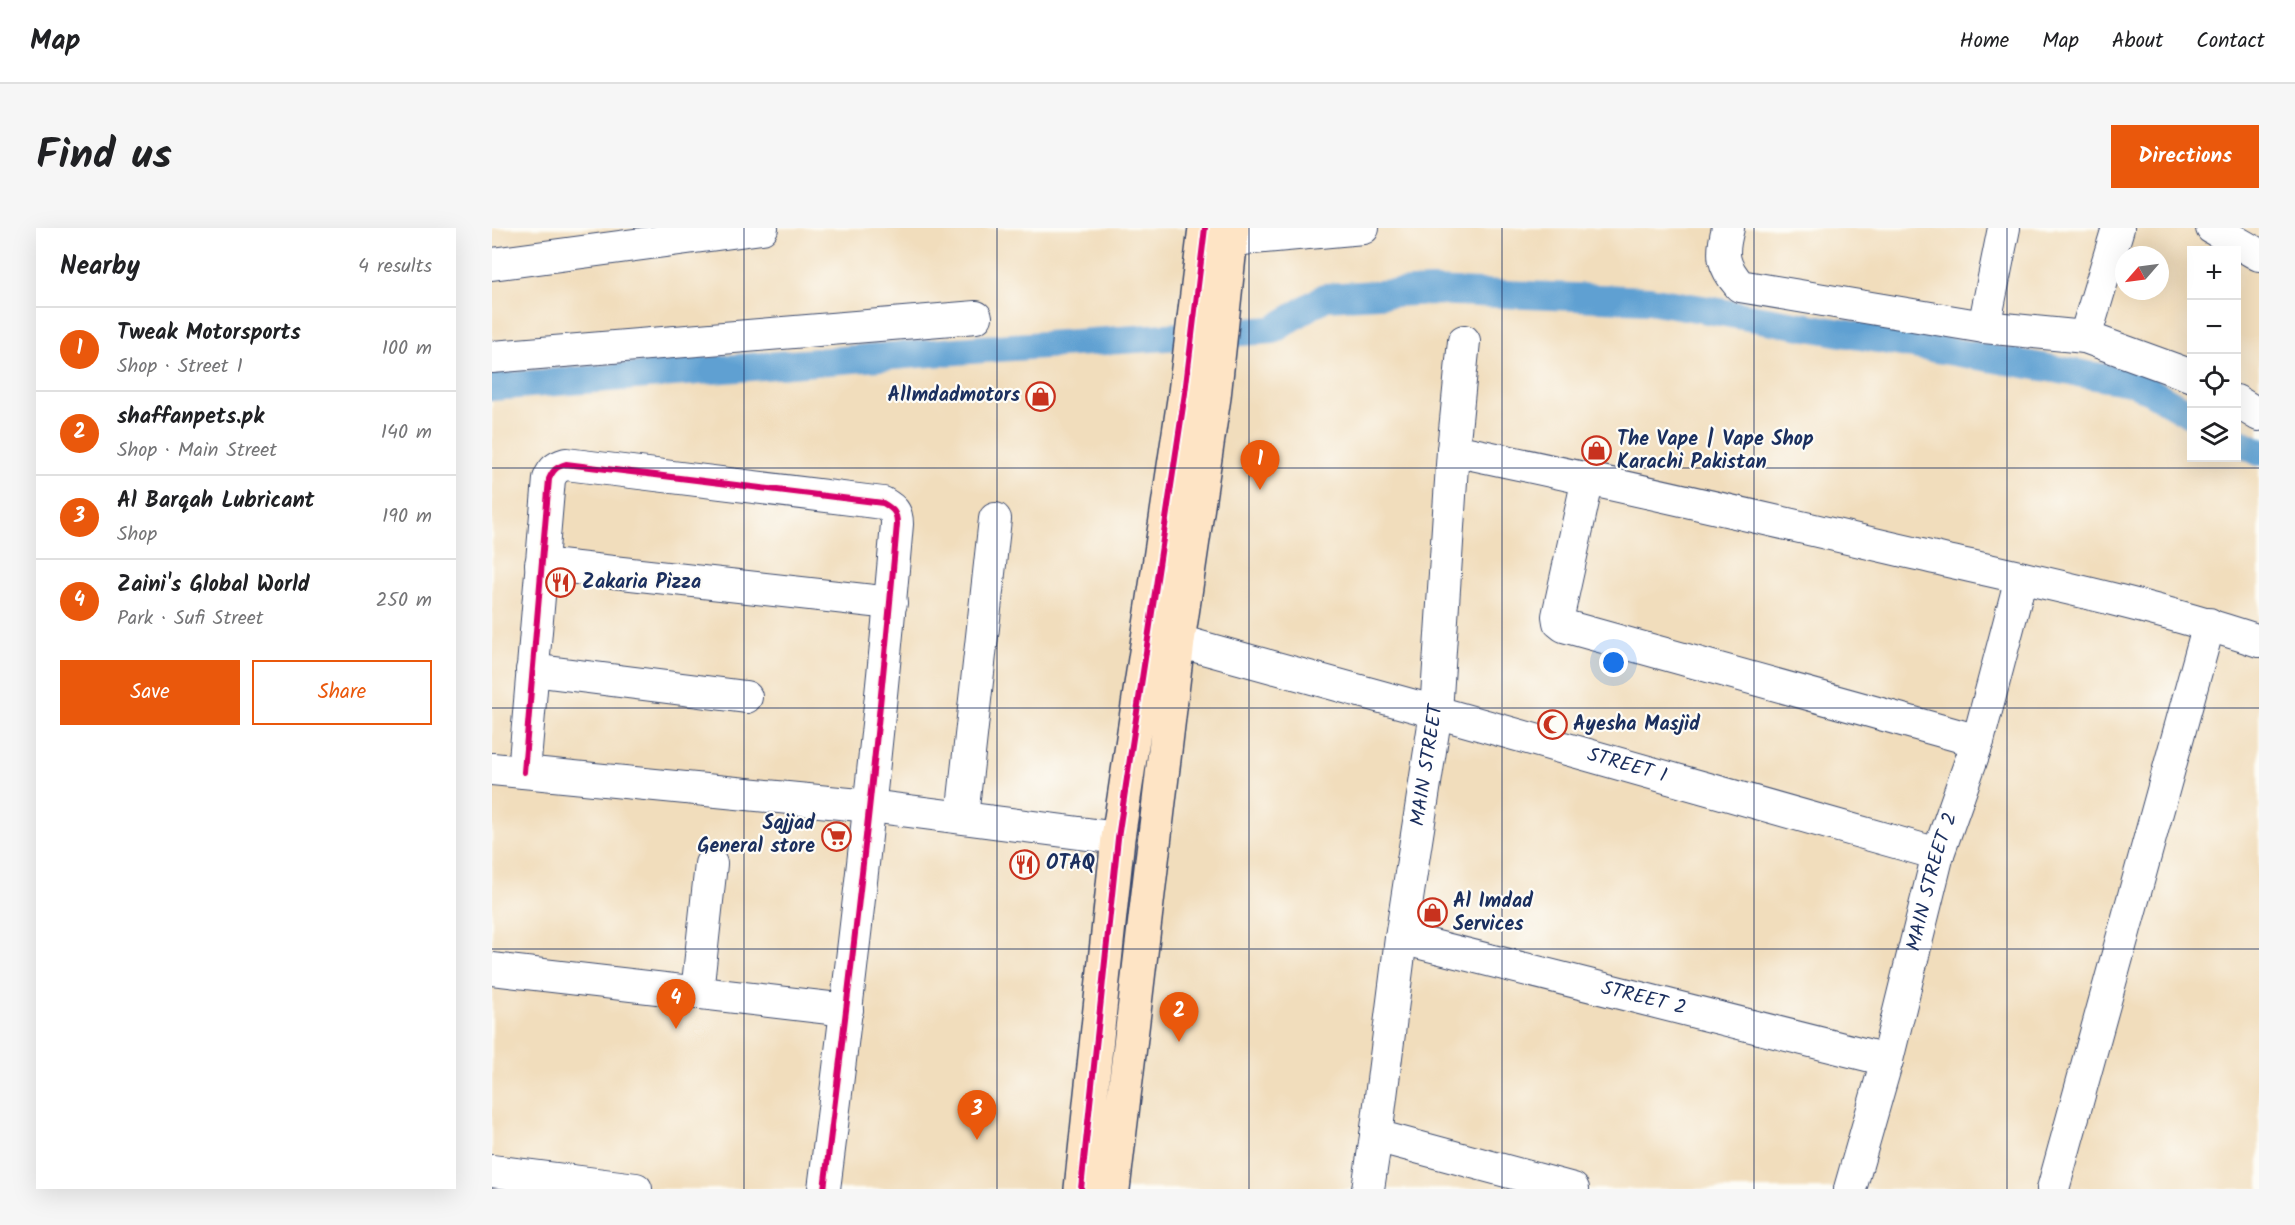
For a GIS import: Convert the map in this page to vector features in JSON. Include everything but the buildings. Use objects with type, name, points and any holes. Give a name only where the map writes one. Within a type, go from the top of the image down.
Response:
[{"type":"street","points":[[492,264],[762,228]]},
{"type":"street","points":[[1113,1189],[1178,641],[1199,395],[1219,246],[1363,228]]},
{"type":"street","points":[[1728,228],[1722,250],[1728,271],[1740,286],[1984,327],[2085,338],[2187,374]]},
{"type":"street","points":[[1984,327],[2004,228]]},
{"type":"street","points":[[2085,338],[2118,228]]},
{"type":"street","points":[[2212,228],[2259,255]]},
{"type":"street","points":[[492,357],[976,317]]},
{"type":"street","name":"MAIN STREET","points":[[1368,1189],[1401,938],[1436,712],[1453,450],[1464,341]]},
{"type":"street","points":[[1081,1189],[1118,838],[1199,395]]},
{"type":"street","points":[[2241,404],[2259,415]]},
{"type":"street","points":[[1453,450],[1588,478],[2021,578],[2209,624],[2259,641]]},
{"type":"street","points":[[524,772],[549,479],[553,471],[566,464],[883,503],[893,509],[897,516],[891,603],[847,1010],[824,1189]]},
{"type":"street","points":[[1588,478],[1558,616],[1559,622],[1564,626],[1978,741]]},
{"type":"street","points":[[962,818],[995,519]]},
{"type":"street","points":[[541,564],[891,603]]},
{"type":"street","name":"MAIN STREET 2","points":[[1850,1189],[1887,1060],[1938,855],[1978,741],[2021,578]]},
{"type":"street","points":[[2053,1189],[2209,624]]},
{"type":"street","name":"STREET 1","points":[[1178,641],[1938,855]]},
{"type":"street","points":[[532,670],[746,698]]},
{"type":"street","points":[[492,769],[870,806],[1118,838]]},
{"type":"street","points":[[1124,801],[1158,804]]},
{"type":"street","points":[[697,993],[711,864]]},
{"type":"street","name":"STREET 2","points":[[1401,938],[1887,1060]]},
{"type":"street","points":[[492,969],[847,1010]]},
{"type":"street","points":[[1376,1136],[1573,1189]]},
{"type":"street","points":[[492,1171],[537,1183],[636,1189]]},
{"type":"waterway","points":[[492,387],[983,349],[1273,330],[1325,297],[1431,291],[1649,300],[2136,383],[2187,412]]},
{"type":"waterway","points":[[2241,443],[2259,452]]},
{"type":"cycle path","points":[[1081,1189],[1118,838],[1185,393],[1205,228]]},
{"type":"cycle path","points":[[524,772],[549,479],[557,468],[566,464],[883,503],[894,511],[897,524],[882,690],[824,1189]]},
{"type":"place","name":"AlImdadmotors","points":[[1041,396]]},
{"type":"place","name":"The Vape | Vape Shop Karachi Pakistan","points":[[1596,451]]},
{"type":"place","name":"Tweak Motorsports","points":[[1260,490]]},
{"type":"place","name":"Zakaria Pizza","points":[[561,583]]},
{"type":"place","name":"Ayesha Masjid","points":[[1552,725]]},
{"type":"place","name":"Sajjad General store","points":[[836,836]]},
{"type":"place","name":"OTAQ","points":[[1025,864]]},
{"type":"place","name":"Al Imdad Services","points":[[1432,913]]},
{"type":"place","name":"Zaini's Global World","points":[[676,1029]]},
{"type":"place","name":"shaffanpets.pk","points":[[1179,1042]]},
{"type":"place","name":"Al Barqah Lubricant","points":[[977,1140]]}]
